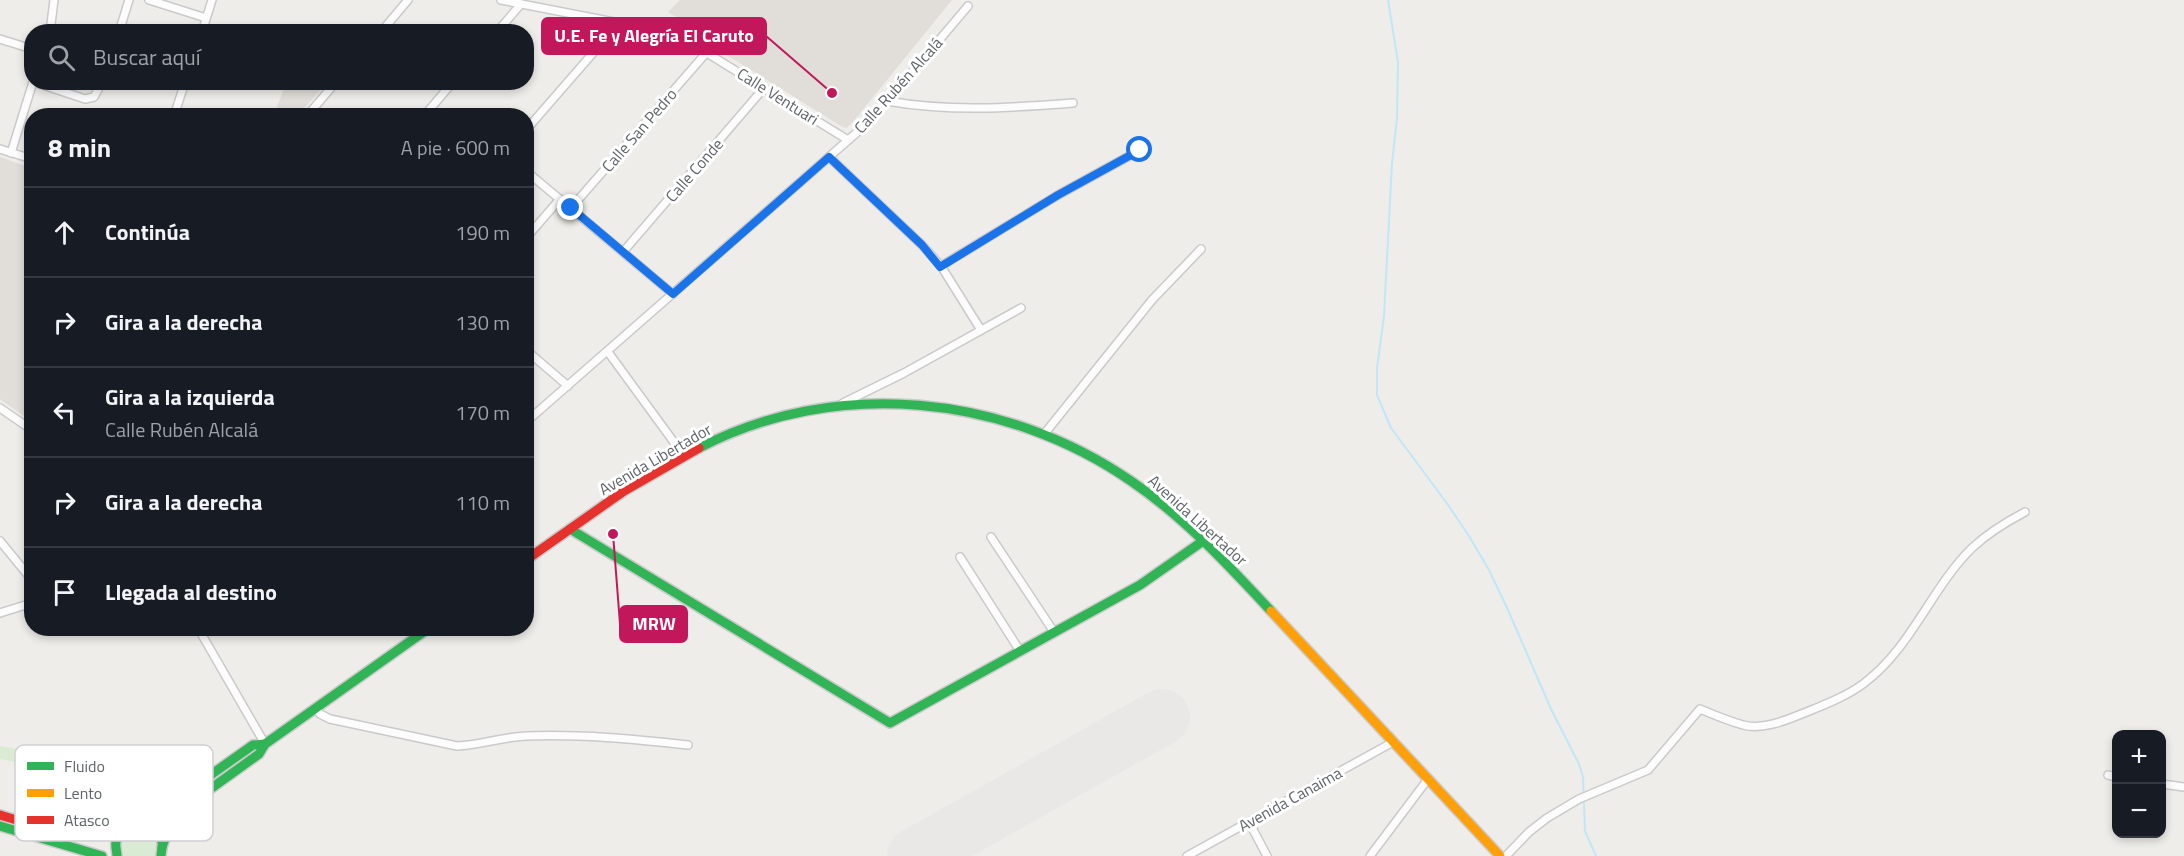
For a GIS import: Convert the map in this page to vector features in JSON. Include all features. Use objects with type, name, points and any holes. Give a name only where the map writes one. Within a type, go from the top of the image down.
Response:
[{"type":"main road","name":"Avenida Libertador","points":[[534,554],[623,492],[684,456],[754,424],[803,411],[890,403],[940,406],[985,415],[1045,433],[1082,450],[1130,480],[1166,507],[1203,542],[1500,856]]},
{"type":"main road","points":[[570,529],[890,723],[1140,585],[1203,542]]},
{"type":"main road","points":[[213,787],[259,754],[265,744],[418,636]]},
{"type":"main road","points":[[213,773],[253,745],[265,744]]},
{"type":"main road","points":[[0,815],[15,819]]},
{"type":"main road","points":[[0,826],[15,830]]},
{"type":"main road","points":[[51,841],[102,856]]},
{"type":"main road","points":[[117,841],[117,856]]},
{"type":"street","points":[[51,24],[54,0]]},
{"type":"street","points":[[122,24],[129,0]]},
{"type":"street","points":[[149,0],[206,18]]},
{"type":"street","points":[[204,24],[213,0]]},
{"type":"street","points":[[388,24],[408,0]]},
{"type":"street","name":"Calle Ventuari","points":[[501,0],[676,34],[848,140]]},
{"type":"street","points":[[504,24],[521,4]]},
{"type":"street","name":"Calle Rubén Alcalá","points":[[534,415],[848,140],[887,101],[968,6]]},
{"type":"street","points":[[534,121],[620,22]]},
{"type":"street","points":[[0,39],[24,46]]},
{"type":"street","name":"Calle San Pedro","points":[[571,208],[707,52]]},
{"type":"street","name":"Calle Conde","points":[[623,252],[764,88]]},
{"type":"street","points":[[26,108],[31,90]]},
{"type":"street","points":[[58,90],[85,99],[94,97],[98,90]]},
{"type":"street","points":[[176,108],[182,90]]},
{"type":"street","points":[[315,108],[329,90]]},
{"type":"street","points":[[431,108],[446,90]]},
{"type":"street","points":[[887,101],[921,107],[983,110],[1073,104]]},
{"type":"street","points":[[11,153],[24,113]]},
{"type":"street","points":[[0,149],[24,157]]},
{"type":"street","points":[[940,267],[1058,195],[1140,150]]},
{"type":"street","points":[[829,157],[922,245],[940,267],[981,330]]},
{"type":"street","points":[[534,178],[673,294]]},
{"type":"street","points":[[534,229],[560,199]]},
{"type":"street","points":[[1045,433],[1152,300],[1201,249]]},
{"type":"street","points":[[835,407],[904,373],[1021,308]]},
{"type":"street","points":[[608,352],[684,456]]},
{"type":"street","points":[[534,357],[568,386]]},
{"type":"street","points":[[0,408],[24,424]]},
{"type":"street","points":[[1506,856],[1535,827],[1579,799],[1648,770],[1700,709],[1745,726],[1759,726],[1803,713],[1862,685],[1896,651],[1971,549],[2006,522],[2025,512]]},
{"type":"street","points":[[991,537],[1054,632]]},
{"type":"street","points":[[0,541],[24,570]]},
{"type":"street","points":[[960,557],[1020,651]]},
{"type":"street","points":[[0,613],[24,606]]},
{"type":"street","points":[[203,636],[265,744]]},
{"type":"street","points":[[315,708],[320,714],[330,719],[457,746],[528,736],[600,737],[688,745]]},
{"type":"street","name":"Avenida Canaima","points":[[1187,856],[1393,742]]},
{"type":"street","points":[[1370,856],[1428,779]]},
{"type":"street","points":[[2166,785],[2184,787]]},
{"type":"street","points":[[1249,822],[1267,856]]},
{"type":"shaded area","points":[[680,0],[952,0],[846,128],[683,28],[685,22],[668,12]]},
{"type":"shaded area","points":[[283,90],[321,90],[304,108],[277,108]]},
{"type":"shaded area","points":[[0,157],[24,166],[24,416],[0,399]]},
{"type":"green space","points":[[0,746],[15,749],[15,762],[0,759]]},
{"type":"green space","points":[[122,841],[156,841],[156,856],[122,856]]},
{"type":"waterway","points":[[1388,0],[1398,62],[1397,118],[1392,163],[1384,316],[1377,368],[1377,395],[1391,428],[1446,502],[1489,570],[1551,709],[1579,764],[1583,777],[1585,831],[1596,856]]},
{"type":"runway","points":[[915,856],[1162,717]]},
{"type":"traffic: fast","points":[[699,448],[751,425],[806,411],[862,404],[919,405],[975,414],[1029,429],[1082,452],[1150,495],[1205,542],[1271,611]]},
{"type":"traffic: fast","points":[[570,529],[890,723],[1140,585],[1203,541]]},
{"type":"traffic: fast","points":[[213,787],[259,754],[265,744],[418,636]]},
{"type":"traffic: fast","points":[[213,773],[253,745],[265,744]]},
{"type":"traffic: fast","points":[[0,826],[15,830]]},
{"type":"traffic: fast","points":[[51,841],[102,856]]},
{"type":"traffic: fast","points":[[117,841],[117,856]]},
{"type":"traffic: fast","points":[[161,841],[161,856]]},
{"type":"traffic: fast","points":[[162,847],[164,841]]},
{"type":"traffic: slow","points":[[1271,611],[1500,856]]},
{"type":"traffic: jam","points":[[534,554],[624,491],[699,448]]},
{"type":"traffic: jam","points":[[0,815],[15,820]]},
{"type":"place","name":"U.E. Fe y Alegría El Caruto","points":[[832,93]]},
{"type":"place","name":"MRW","points":[[613,534]]},
{"type":"route","points":[[571,208],[673,294],[829,157],[922,245],[940,267],[1058,195],[1140,150]]}]
